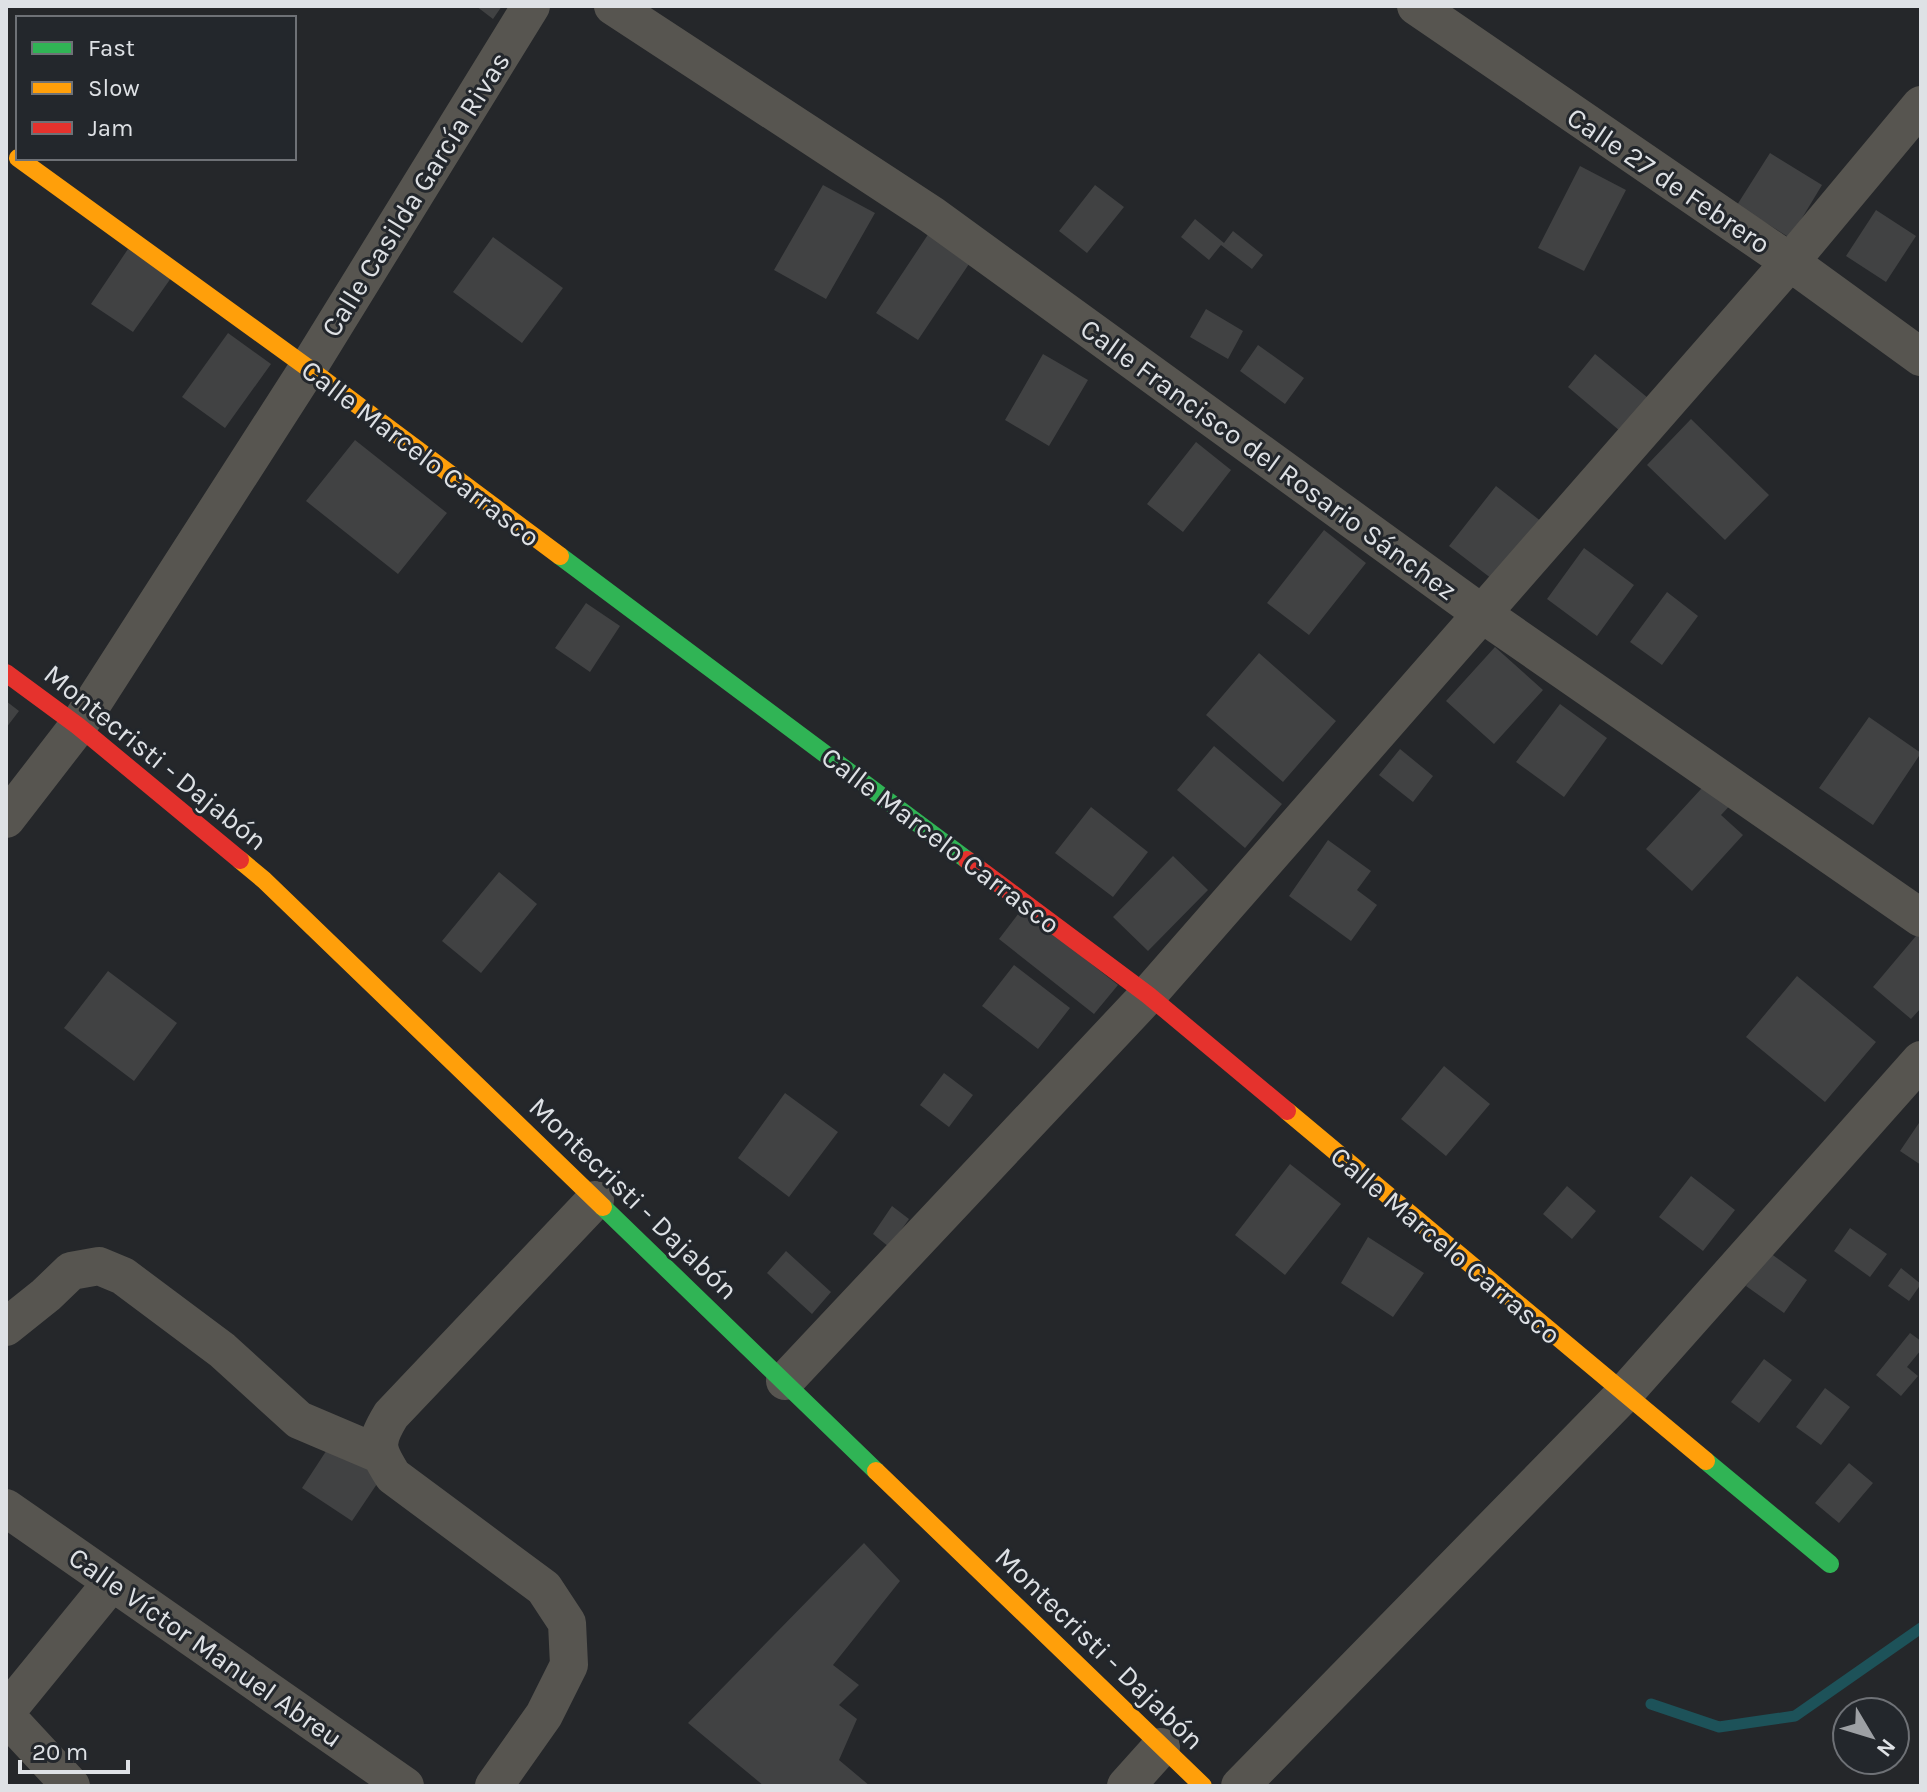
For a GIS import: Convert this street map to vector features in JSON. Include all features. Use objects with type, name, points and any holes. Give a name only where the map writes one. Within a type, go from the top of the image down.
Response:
[{"type":"street","name":"Calle Casilda García Rivas","points":[[6,819],[78,726],[308,368],[531,6]]},
{"type":"street","name":"Calle Francisco del Rosario Sánchez","points":[[613,6],[932,215],[1481,613],[1921,918]]},
{"type":"street","name":"Calle 27 de Febrero","points":[[1416,6],[1790,262],[1921,357]]},
{"type":"street","points":[[785,1381],[1148,995],[1790,262],[1921,105]]},
{"type":"street","name":"Calle Marcelo Carrasco","points":[[21,160],[308,368],[1148,995],[1830,1564]]},
{"type":"street","name":"Montecristi - Dajabón","points":[[6,673],[78,726],[264,880],[1203,1786]]},
{"type":"street","points":[[1240,1786],[1624,1394],[1921,1060]]},
{"type":"street","points":[[379,1454],[381,1432],[391,1415],[595,1200]]},
{"type":"street","points":[[6,1327],[71,1271],[99,1266],[123,1276],[222,1350],[299,1420],[379,1454],[393,1476],[544,1588],[567,1623],[569,1665],[544,1715],[494,1786]]},
{"type":"street","name":"Calle Víctor Manuel Abreu","points":[[6,1508],[405,1786]]},
{"type":"street","points":[[71,1786],[6,1714],[112,1582]]},
{"type":"street","points":[[1126,1786],[1161,1747]]},
{"type":"building","points":[[476,6],[502,6],[493,19]]},
{"type":"building","points":[[1770,153],[1822,185],[1790,238],[1737,205]]},
{"type":"building","points":[[1580,166],[1626,190],[1584,271],[1538,248]]},
{"type":"building","points":[[823,185],[875,213],[826,299],[774,270]]},
{"type":"building","points":[[1095,185],[1124,207],[1087,253],[1059,231]]},
{"type":"building","points":[[1876,210],[1916,236],[1886,282],[1846,256]]},
{"type":"building","points":[[1195,219],[1224,243],[1233,231],[1263,255],[1252,269],[1221,245],[1209,260],[1181,237]]},
{"type":"building","points":[[935,224],[977,252],[918,340],[876,313]]},
{"type":"building","points":[[493,237],[563,288],[522,343],[453,292]]},
{"type":"building","points":[[128,249],[171,278],[133,332],[91,304]]},
{"type":"building","points":[[1206,309],[1243,331],[1228,359],[1190,337]]},
{"type":"building","points":[[228,333],[271,364],[225,428],[182,397]]},
{"type":"building","points":[[1258,345],[1304,378],[1285,404],[1240,371]]},
{"type":"building","points":[[1043,354],[1088,380],[1049,446],[1005,420]]},
{"type":"building","points":[[1595,354],[1648,398],[1620,431],[1568,387]]},
{"type":"building","points":[[1691,419],[1769,495],[1725,540],[1647,465]]},
{"type":"building","points":[[355,440],[447,513],[398,574],[306,501]]},
{"type":"building","points":[[1196,442],[1231,470],[1183,532],[1147,504]]},
{"type":"building","points":[[1496,486],[1542,522],[1496,582],[1449,546]]},
{"type":"building","points":[[1324,530],[1366,563],[1309,635],[1267,603]]},
{"type":"building","points":[[1584,548],[1634,585],[1597,636],[1547,599]]},
{"type":"building","points":[[1667,592],[1698,616],[1662,665],[1630,642]]},
{"type":"building","points":[[586,603],[620,626],[590,672],[555,648]]},
{"type":"building","points":[[1495,647],[1543,690],[1494,744],[1446,701]]},
{"type":"building","points":[[1259,653],[1336,721],[1283,782],[1206,715]]},
{"type":"building","points":[[6,701],[19,711],[6,728]]},
{"type":"building","points":[[1560,704],[1607,738],[1564,797],[1516,762]]},
{"type":"building","points":[[1869,717],[1921,753],[1873,825],[1819,788]]},
{"type":"building","points":[[1214,746],[1282,804],[1245,848],[1177,790]]},
{"type":"building","points":[[1400,749],[1433,776],[1413,802],[1379,775]]},
{"type":"building","points":[[1712,777],[1736,799],[1721,815],[1743,835],[1692,891],[1646,849]]},
{"type":"building","points":[[1091,807],[1148,852],[1113,897],[1055,853]]},
{"type":"building","points":[[1328,840],[1371,871],[1357,890],[1377,905],[1351,941],[1289,896]]},
{"type":"building","points":[[1173,856],[1208,890],[1148,951],[1113,917]]},
{"type":"building","points":[[499,872],[537,904],[481,973],[442,941]]},
{"type":"building","points":[[1022,909],[1118,985],[1094,1014],[999,939]]},
{"type":"building","points":[[1921,930],[1921,1008],[1911,1019],[1873,987]]},
{"type":"building","points":[[1014,965],[1070,1008],[1038,1049],[982,1006]]},
{"type":"building","points":[[108,971],[177,1023],[134,1081],[64,1028]]},
{"type":"building","points":[[1797,976],[1876,1042],[1825,1102],[1746,1037]]},
{"type":"building","points":[[1444,1066],[1490,1104],[1446,1156],[1401,1119]]},
{"type":"building","points":[[944,1073],[973,1095],[949,1127],[920,1105]]},
{"type":"building","points":[[785,1093],[838,1132],[789,1197],[738,1158]]},
{"type":"building","points":[[1921,1120],[1921,1165],[1900,1151]]},
{"type":"building","points":[[1290,1164],[1341,1204],[1285,1275],[1235,1235]]},
{"type":"building","points":[[1691,1176],[1735,1210],[1703,1251],[1659,1217]]},
{"type":"building","points":[[1567,1186],[1596,1211],[1572,1239],[1543,1214]]},
{"type":"building","points":[[892,1206],[909,1219],[889,1247],[873,1234]]},
{"type":"building","points":[[1850,1228],[1887,1254],[1870,1277],[1834,1251]]},
{"type":"building","points":[[1368,1237],[1424,1273],[1393,1317],[1341,1283]]},
{"type":"building","points":[[786,1251],[831,1292],[812,1314],[767,1273]]},
{"type":"building","points":[[1770,1253],[1807,1280],[1784,1313],[1746,1286]]},
{"type":"building","points":[[1901,1268],[1921,1284],[1909,1301],[1888,1286]]},
{"type":"building","points":[[1910,1333],[1921,1341],[1921,1350],[1907,1367],[1918,1376],[1901,1396],[1876,1375]]},
{"type":"building","points":[[1764,1359],[1792,1380],[1759,1423],[1731,1402]]},
{"type":"building","points":[[1825,1388],[1850,1407],[1821,1445],[1796,1427]]},
{"type":"building","points":[[332,1442],[383,1475],[352,1521],[302,1488]]},
{"type":"building","points":[[1849,1463],[1873,1483],[1839,1523],[1815,1503]]},
{"type":"building","points":[[864,1543],[900,1581],[833,1665],[859,1685],[839,1705],[857,1719],[839,1760],[870,1786],[764,1786],[688,1723]]},
{"type":"waterway","points":[[1651,1704],[1719,1727],[1795,1716],[1921,1628]]},
{"type":"traffic: fast","points":[[560,556],[967,860]]},
{"type":"traffic: fast","points":[[603,1207],[876,1471]]},
{"type":"traffic: fast","points":[[1706,1461],[1830,1564]]},
{"type":"traffic: slow","points":[[21,160],[560,556]]},
{"type":"traffic: slow","points":[[240,860],[603,1207]]},
{"type":"traffic: slow","points":[[1287,1111],[1706,1461]]},
{"type":"traffic: slow","points":[[876,1471],[1203,1786]]},
{"type":"traffic: jam","points":[[6,673],[78,726],[240,860]]},
{"type":"traffic: jam","points":[[967,860],[1148,995],[1287,1111]]}]
